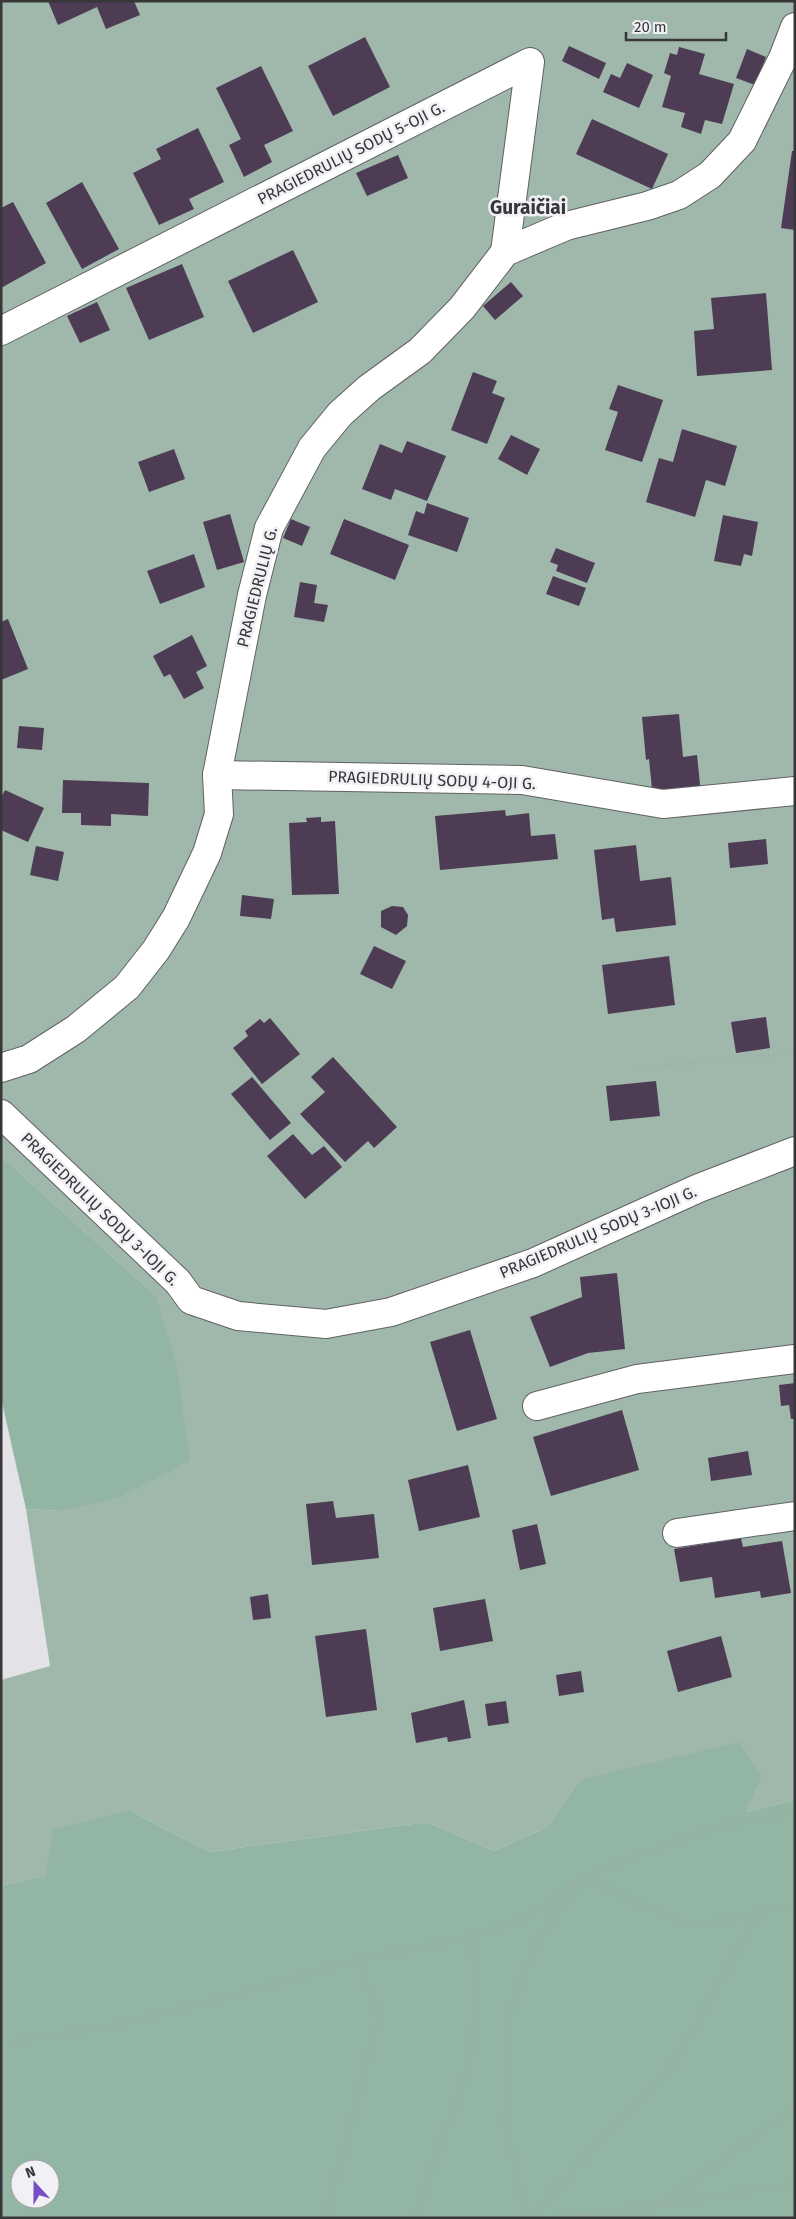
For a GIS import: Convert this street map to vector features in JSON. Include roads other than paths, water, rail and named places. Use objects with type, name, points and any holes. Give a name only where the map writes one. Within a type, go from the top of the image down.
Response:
[{"type":"street","name":"PRAGIEDRULIŲ G.","points":[[1,1068],[29,1059],[76,1029],[127,987],[156,950],[176,918],[207,853],[219,814],[217,775],[252,595],[269,528],[312,448],[340,414],[369,388],[420,351],[462,308],[505,252],[566,226],[647,206],[679,195],[710,175],[742,141],[783,58],[795,27]]},
{"type":"street","name":"PRAGIEDRULIŲ SODŲ 5-OJI G.","points":[[1,331],[530,62],[505,252]]},
{"type":"street","name":"PRAGIEDRULIŲ SODŲ 4-OJI G.","points":[[217,775],[522,780],[663,804],[795,791]]},
{"type":"street","name":"PRAGIEDRULIŲ SODŲ 3-IOJI G.","points":[[1,1114],[178,1282],[192,1300],[238,1316],[326,1324],[391,1312],[533,1263],[700,1188],[795,1151]]},
{"type":"street","points":[[537,1406],[637,1379],[795,1359]]},
{"type":"street","points":[[677,1533],[795,1516]]},
{"type":"district","name":"Guraičiai","points":[[528,207]]}]
